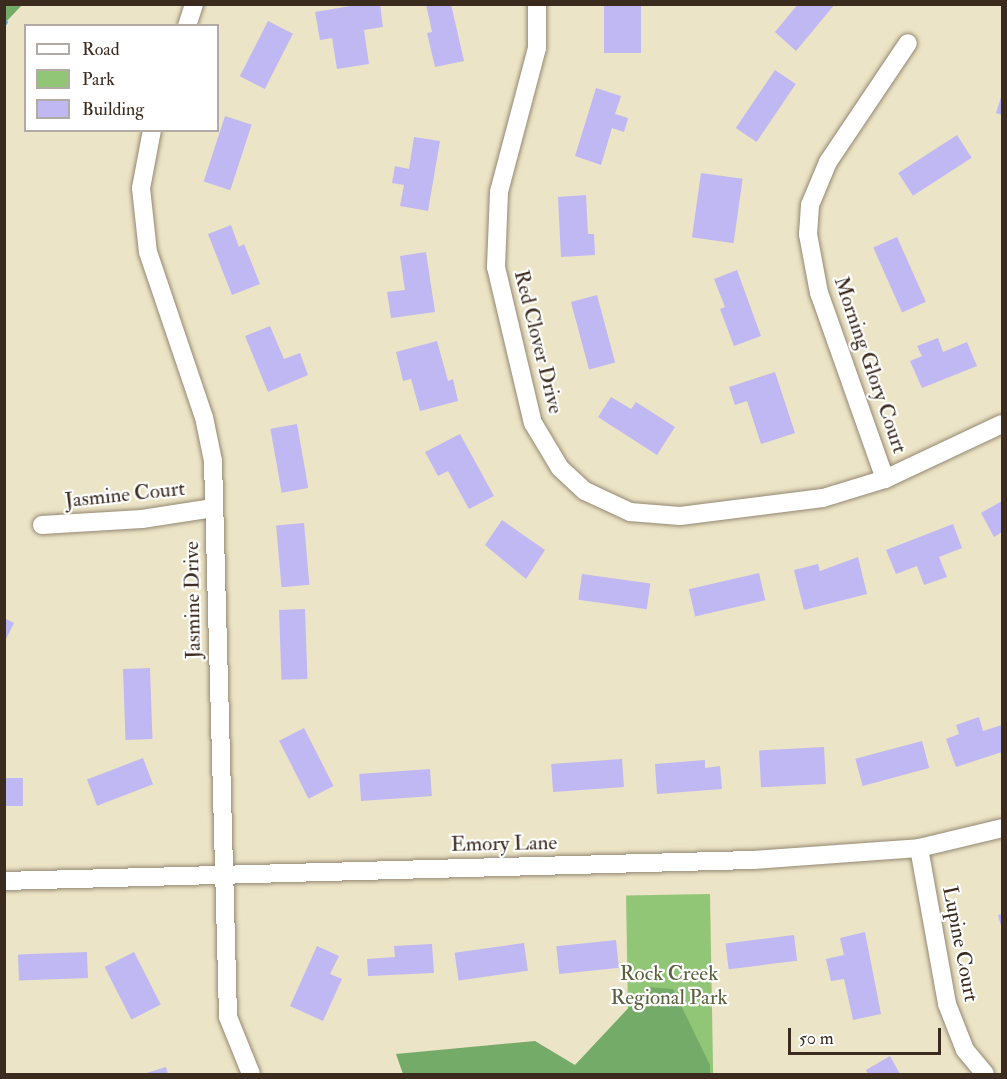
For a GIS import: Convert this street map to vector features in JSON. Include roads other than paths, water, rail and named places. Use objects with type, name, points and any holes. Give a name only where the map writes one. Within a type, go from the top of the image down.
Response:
[{"type":"street","points":[[188,24],[194,4]]},
{"type":"street","name":"Red Clover Drive","points":[[537,4],[537,48],[499,192],[496,267],[533,423],[560,468],[585,491],[630,512],[680,516],[824,498],[885,478],[1002,424]]},
{"type":"street","name":"Morning Glory Court","points":[[885,478],[819,293],[808,234],[810,205],[828,162],[908,43]]},
{"type":"street","name":"Jasmine Drive","points":[[152,132],[141,188],[148,252],[204,417],[213,461],[222,873],[228,1017],[251,1074]]},
{"type":"street","name":"Jasmine Court","points":[[42,525],[142,519],[213,508]]},
{"type":"street","name":"Emory Lane","points":[[4,881],[222,873],[753,860],[919,848],[1002,828]]},
{"type":"street","name":"Lupine Court","points":[[919,848],[947,1004],[964,1050],[985,1074]]},
{"type":"park label","name":"Rock Creek Regional Park","points":[[669,986]]}]
